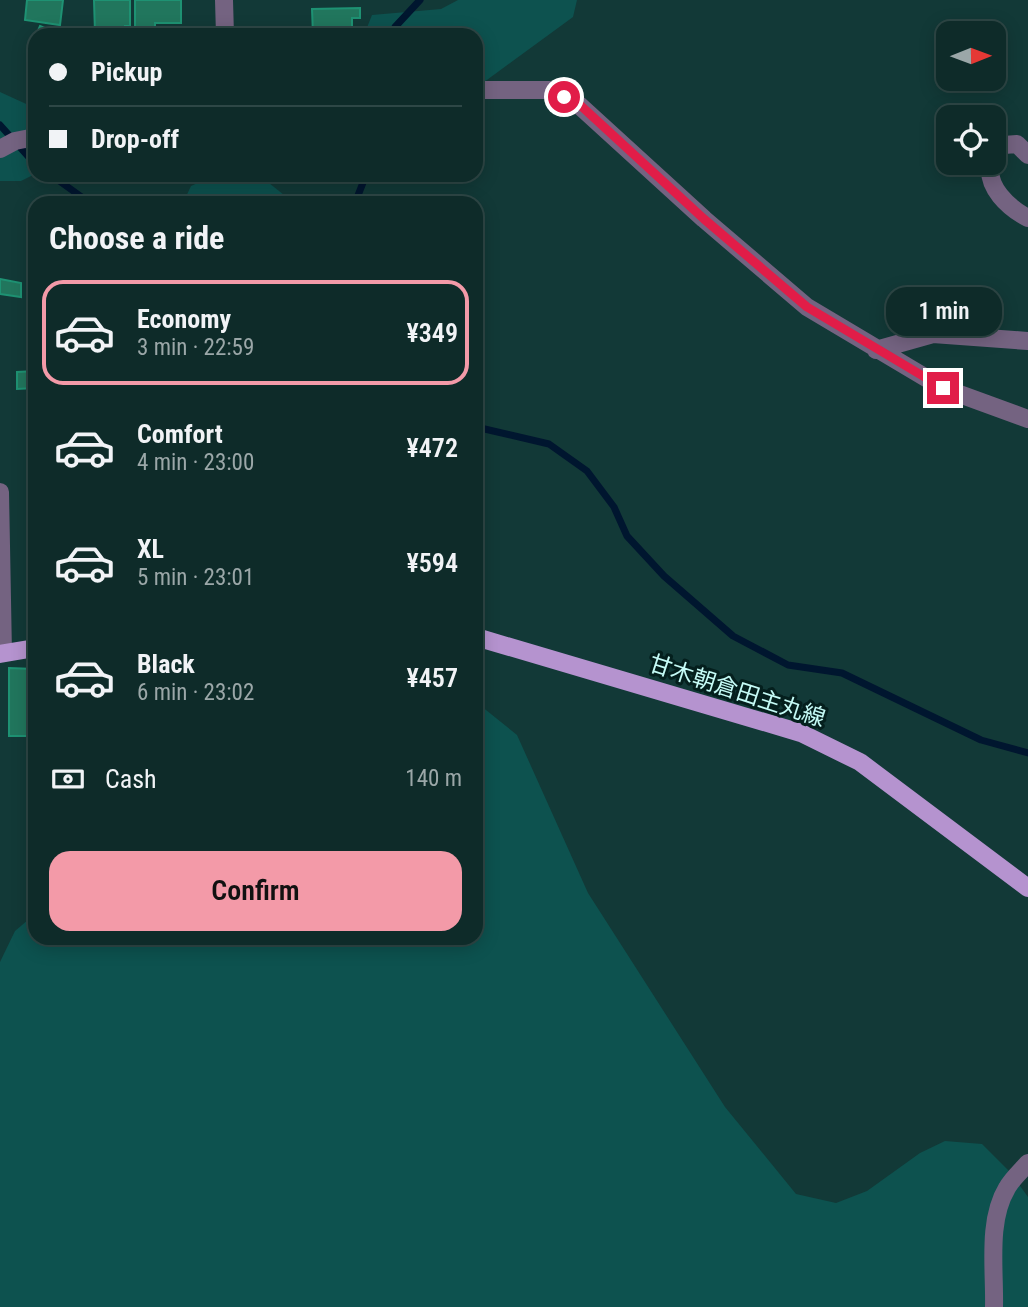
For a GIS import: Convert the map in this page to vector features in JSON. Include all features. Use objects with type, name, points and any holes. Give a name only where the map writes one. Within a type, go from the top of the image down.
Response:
[{"type":"main road","name":"甘木朝倉田主丸線","points":[[483,639],[800,733],[860,762],[1028,888]]},
{"type":"main road","points":[[1,654],[28,649]]},
{"type":"street","points":[[224,0],[225,28]]},
{"type":"street","points":[[483,90],[549,90],[579,104],[704,219],[807,307],[943,388],[1028,419]]},
{"type":"street","points":[[0,149],[15,141],[28,138]]},
{"type":"street","points":[[1006,145],[1017,144],[1028,155]]},
{"type":"street","points":[[991,175],[996,193],[1028,218]]},
{"type":"street","points":[[876,350],[933,334],[1028,341]]},
{"type":"street","points":[[0,492],[1,654]]},
{"type":"street","points":[[995,1307],[995,1232],[999,1207],[1007,1187],[1028,1163]]},
{"type":"shaded area","points":[[458,0],[577,0],[573,17],[483,83],[483,28],[367,28],[372,15],[441,9]]},
{"type":"shaded area","points":[[0,92],[28,105],[28,178],[21,181],[0,181]]},
{"type":"shaded area","points":[[200,182],[268,182],[285,196],[186,196],[191,186]]},
{"type":"shaded area","points":[[483,708],[517,735],[588,893],[725,1107],[796,1194],[836,1203],[867,1191],[920,1153],[945,1141],[982,1144],[1010,1172],[1028,1197],[1028,1307],[0,1307],[0,962],[15,931],[28,920],[28,945],[483,945]]},
{"type":"building","points":[[27,0],[63,0],[60,25],[25,20]]},
{"type":"building","points":[[94,0],[130,0],[130,26],[95,28]]},
{"type":"building","points":[[135,0],[181,0],[181,23],[155,23],[155,28],[135,28]]},
{"type":"building","points":[[360,8],[360,18],[352,18],[352,28],[313,28],[312,9]]},
{"type":"building","points":[[0,279],[21,283],[21,297],[0,294]]},
{"type":"building","points":[[28,371],[28,388],[17,389],[17,372]]},
{"type":"building","points":[[9,668],[28,669],[28,736],[9,736]]},
{"type":"waterway","points":[[395,28],[420,0]]},
{"type":"waterway","points":[[0,125],[28,156]]},
{"type":"waterway","points":[[61,182],[80,196]]},
{"type":"waterway","points":[[358,196],[363,182]]},
{"type":"waterway","points":[[483,429],[549,444],[587,471],[614,507],[627,536],[664,576],[733,636],[788,665],[842,673],[981,740],[1028,753]]},
{"type":"route","points":[[564,97],[579,104],[704,219],[807,307],[943,388]]}]
